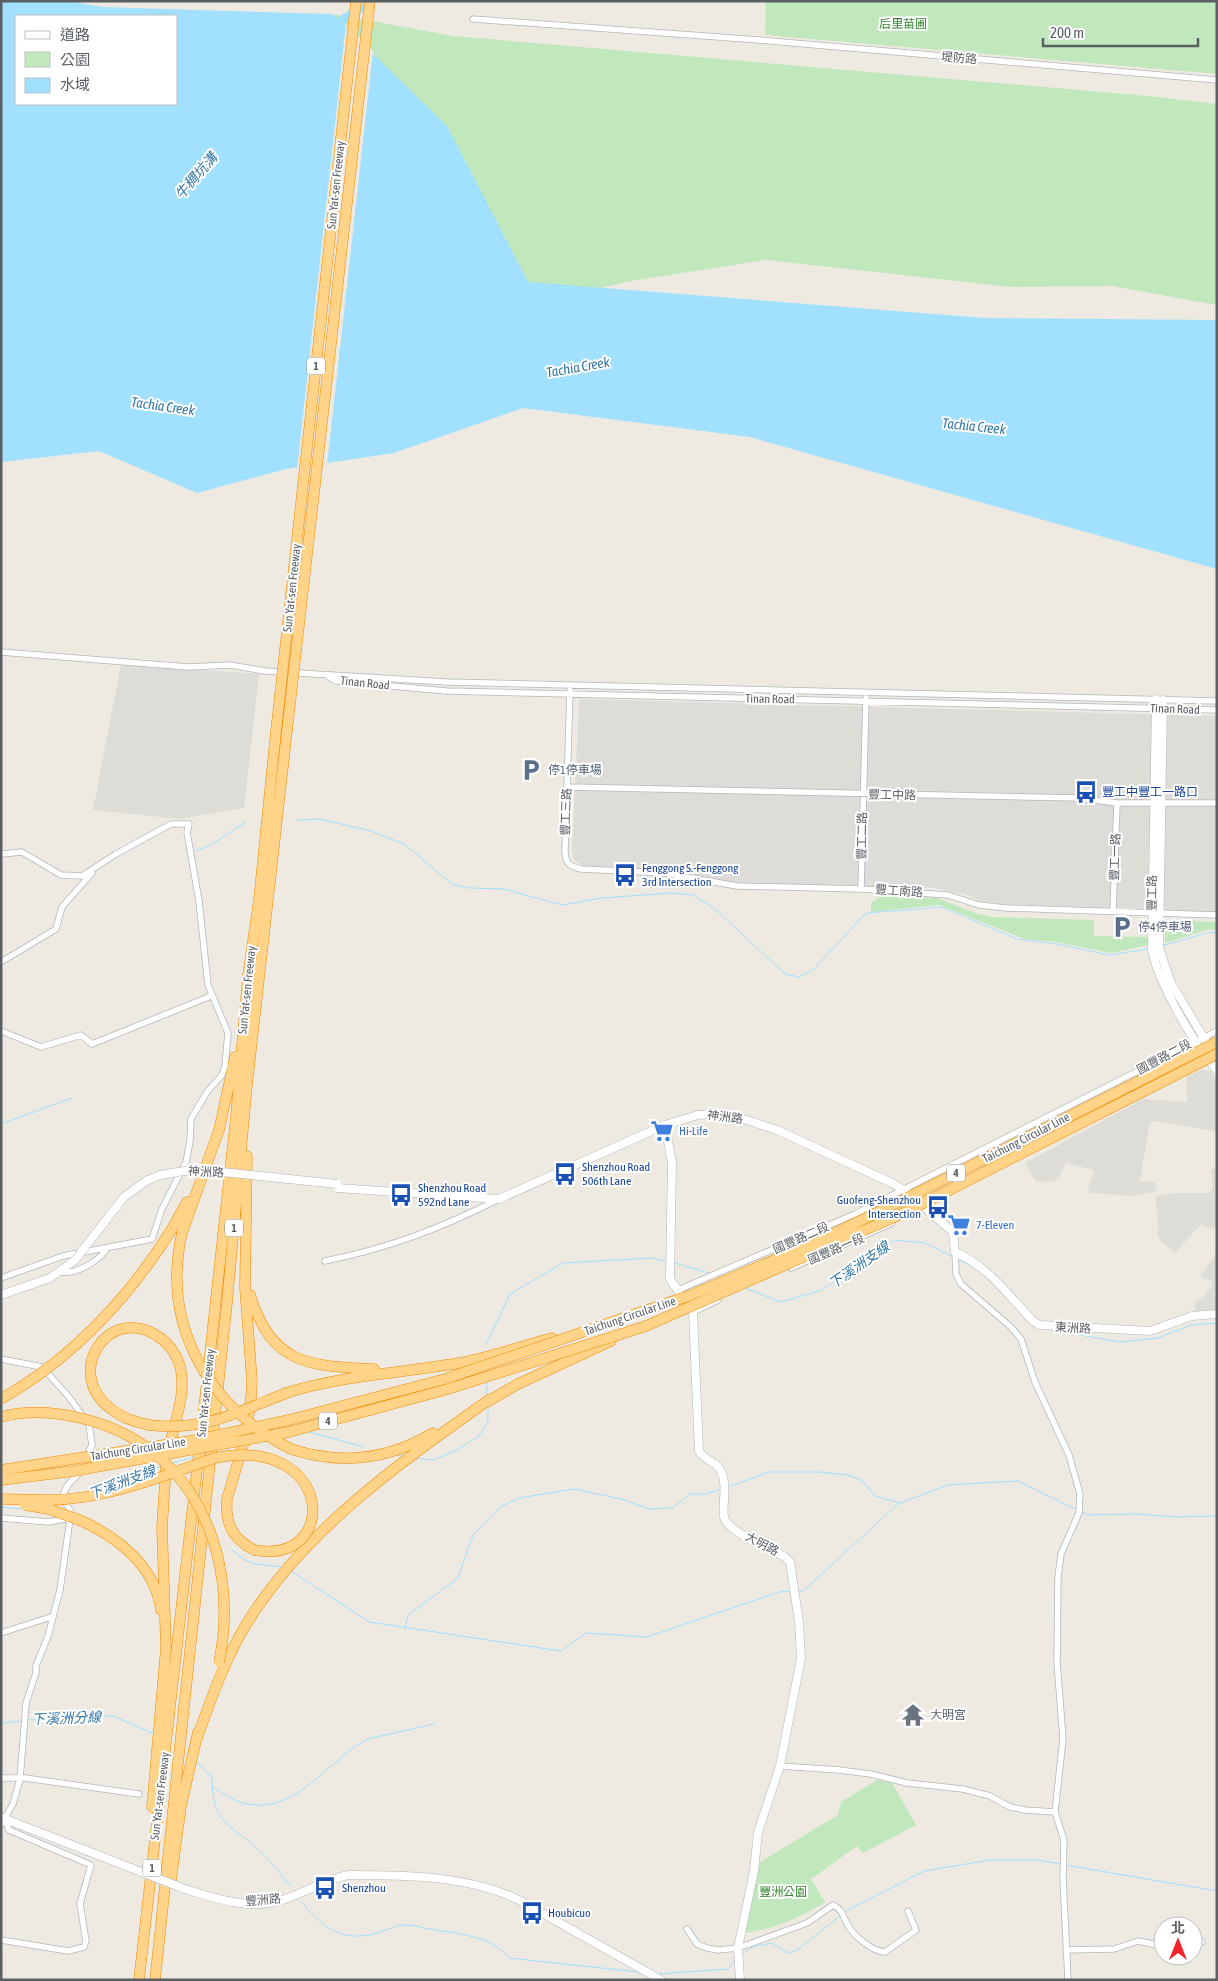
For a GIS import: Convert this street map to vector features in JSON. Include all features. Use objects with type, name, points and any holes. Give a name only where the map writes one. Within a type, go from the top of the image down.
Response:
[{"type":"highway","name":"Sun Yat-sen Freeway","points":[[139,1980],[161,1754],[222,1247],[248,975],[259,900],[356,1]]},
{"type":"highway","name":"Sun Yat-sen Freeway","points":[[155,1980],[227,1302],[247,1085],[370,1]]},
{"type":"highway","points":[[1,1400],[48,1370],[109,1314],[177,1231],[210,1156],[231,1082],[248,975]]},
{"type":"highway","name":"Taichung Circular Line","points":[[1,1470],[190,1441],[289,1420],[445,1379],[691,1295],[812,1244],[1217,1042]]},
{"type":"highway","name":"Taichung Circular Line","points":[[1,1480],[93,1468],[289,1432],[448,1389],[646,1326],[906,1212],[1215,1058]]},
{"type":"highway","points":[[1,1500],[76,1498],[113,1491],[214,1458],[230,1455],[260,1456],[279,1462],[300,1476],[312,1496],[313,1510],[308,1529],[295,1544],[276,1552],[254,1550],[244,1544],[231,1530],[227,1522],[227,1499],[246,1435],[252,1398],[245,1288],[247,1085]]},
{"type":"highway","points":[[177,1231],[177,1292],[182,1319],[192,1351],[200,1367],[226,1401],[258,1429],[282,1444],[320,1458],[370,1458],[406,1447],[518,1384],[646,1326]]},
{"type":"highway","points":[[246,1267],[249,1294],[264,1331],[278,1346],[300,1361],[330,1367],[385,1370],[462,1362]]},
{"type":"highway","points":[[164,1730],[166,1648],[162,1527],[164,1486],[181,1394],[182,1372],[172,1349],[153,1332],[139,1328],[124,1329],[110,1334],[101,1341],[90,1362],[91,1382],[104,1404],[114,1412],[149,1425],[172,1428],[190,1427],[218,1421],[289,1392],[321,1382],[462,1362],[635,1314]]},
{"type":"highway","points":[[156,1965],[166,1916],[181,1806],[189,1768],[212,1690],[223,1661],[261,1602],[287,1567],[312,1540],[397,1466],[490,1400]]},
{"type":"highway","points":[[1,1417],[50,1412],[97,1422],[135,1439],[151,1451],[175,1474],[200,1508],[219,1554],[226,1604],[223,1661]]},
{"type":"highway","points":[[1,1500],[50,1509],[82,1521],[105,1532],[126,1547],[146,1570],[160,1601],[166,1648]]},
{"type":"street","name":"堤防路","points":[[473,19],[701,36],[1217,80]]},
{"type":"street","name":"Tinan Road","points":[[2,654],[188,667],[230,665],[265,672],[570,686],[1217,701]]},
{"type":"street","name":"Tinan Road","points":[[325,675],[336,681],[411,688],[570,694],[1217,710]]},
{"type":"street","name":"豐工三路","points":[[570,686],[565,860],[570,866],[581,869]]},
{"type":"street","name":"豐工二路","points":[[861,889],[866,693]]},
{"type":"street","name":"豐工路","points":[[1160,700],[1155,913],[1155,946],[1158,971],[1198,1039],[1215,1058],[1217,1070]]},
{"type":"street","name":"豐工中路","points":[[567,787],[1080,798],[1117,803],[1217,802]]},
{"type":"street","name":"豐工一路","points":[[1113,911],[1117,803]]},
{"type":"street","points":[[1,854],[22,852],[50,870],[72,877],[82,876],[116,854],[171,824],[189,824],[187,832],[211,996],[228,1033],[225,1066],[222,1075],[207,1092],[191,1119],[190,1141],[186,1162],[162,1210],[152,1239],[106,1250],[93,1249],[63,1256],[1,1278]]},
{"type":"street","points":[[1,962],[56,929],[62,907],[97,868]]},
{"type":"street","name":"豐工南路","points":[[581,869],[664,873],[736,886],[861,889],[948,896],[990,907],[1217,915]]},
{"type":"street","points":[[1,1031],[41,1047],[81,1035],[92,1044],[211,996]]},
{"type":"street","name":"國豐路二段","points":[[678,1290],[855,1214],[1217,1030]]},
{"type":"street","name":"國豐路一段","points":[[693,1312],[871,1234],[1215,1058]]},
{"type":"street","name":"神洲路","points":[[1,1294],[46,1280],[61,1272],[75,1260],[124,1197],[146,1181],[160,1175],[183,1171],[204,1171],[337,1186],[499,1199],[665,1125],[698,1114],[713,1114],[747,1120],[796,1138],[904,1190],[953,1232],[955,1252]]},
{"type":"street","points":[[665,1125],[672,1163],[670,1279],[693,1312]]},
{"type":"street","points":[[325,1261],[363,1254],[413,1239],[499,1199]]},
{"type":"street","points":[[61,1272],[72,1273],[81,1270],[106,1250]]},
{"type":"street","points":[[955,1252],[956,1274],[961,1284],[1012,1328],[1021,1339],[1035,1382],[1069,1455],[1080,1494],[1079,1513],[1061,1554],[1059,1567],[1057,1662],[1063,1739],[1055,1812],[1064,1840],[1063,1879],[1068,1980]]},
{"type":"street","name":"東洲路","points":[[955,1252],[974,1260],[988,1271],[1033,1321],[1040,1325],[1150,1331],[1192,1316],[1217,1314]]},
{"type":"street","name":"大明路","points":[[693,1312],[699,1451],[701,1456],[715,1463],[722,1473],[725,1486],[724,1519],[736,1531],[785,1557],[792,1568],[801,1658],[780,1766],[758,1832],[754,1872],[738,1948],[740,1980]]},
{"type":"street","points":[[1,1359],[42,1367],[69,1397],[89,1425],[92,1445],[81,1471],[67,1486],[62,1497],[71,1512],[60,1590],[51,1617],[48,1636],[36,1666],[36,1673],[25,1711],[20,1779],[13,1804],[5,1821],[9,1830],[91,1865],[80,1908],[86,1941],[84,1947],[68,1951],[1,1940]]},
{"type":"street","points":[[1,1518],[48,1522],[70,1518]]},
{"type":"street","points":[[1,1633],[51,1617]]},
{"type":"street","points":[[780,1766],[839,1770],[870,1774],[907,1784],[963,1789],[990,1796],[1010,1807],[1055,1812]]},
{"type":"street","points":[[1,1778],[140,1794]]},
{"type":"street","name":"豐洲路","points":[[5,1821],[185,1889],[231,1902],[259,1903],[278,1901],[334,1878],[348,1875],[477,1885],[498,1890],[661,1980]]},
{"type":"street","points":[[687,1930],[697,1944],[707,1948],[738,1948],[807,1923],[833,1905],[843,1914],[854,1933],[871,1947],[885,1952],[916,1930],[908,1911]]},
{"type":"street","points":[[1066,1950],[1108,1949],[1138,1942],[1153,1944]]},
{"type":"shaded area","points":[[121,664],[259,674],[244,808],[180,819],[93,810]]},
{"type":"shaded area","points":[[579,699],[1217,716],[1217,912],[1006,904],[980,901],[964,894],[934,888],[734,883],[664,870],[584,866],[574,860],[572,851]]},
{"type":"shaded area","points":[[1201,1070],[1210,1071],[1217,1079],[1217,1145],[1215,1131],[1157,1121],[1150,1122],[1140,1181],[1155,1182],[1157,1191],[1132,1196],[1091,1193],[1088,1190],[1094,1170],[1066,1163],[1059,1178],[1053,1181],[1036,1182],[1025,1163],[1143,1099],[1187,1102],[1187,1077]]},
{"type":"shaded area","points":[[1211,1169],[1217,1169],[1217,1224],[1212,1229],[1201,1224],[1175,1253],[1160,1240],[1157,1232],[1159,1227],[1155,1197],[1174,1193],[1210,1193],[1213,1187]]},
{"type":"shaded area","points":[[1217,1252],[1217,1313],[1195,1313],[1196,1299],[1202,1299],[1211,1287],[1212,1281],[1200,1277]]},
{"type":"green space","name":"后里苗圃","points":[[766,1],[1217,1],[1217,74],[765,35]]},
{"type":"green space","points":[[332,14],[454,36],[1148,96],[1217,104],[1217,304],[1112,286],[1011,287],[766,260],[625,282],[494,315],[276,63]]},
{"type":"green space","points":[[880,896],[937,898],[978,914],[993,917],[1094,920],[1094,936],[1149,937],[1149,945],[1111,953],[1056,942],[1024,939],[939,905],[871,912],[871,903]]},
{"type":"green space","points":[[1175,920],[1217,922],[1217,931],[1210,929],[1165,943],[1165,925]]},
{"type":"green space","name":"豐洲公園","points":[[877,1780],[892,1783],[916,1825],[863,1853],[857,1846],[811,1879],[825,1902],[786,1922],[767,1929],[744,1933],[760,1862],[838,1815],[841,1802]]},
{"type":"water","name":"Tachia Creek","points":[[1,1],[67,1],[102,7],[332,14],[447,126],[528,282],[985,318],[1217,320],[1217,569],[750,437],[523,408],[394,453],[286,469],[197,493],[99,451],[1,462]]},
{"type":"pier","points":[[346,24],[373,51],[327,465],[297,470]]},
{"type":"waterway","name":"牛稠坑溝","points":[[332,27],[371,1]]},
{"type":"waterway","points":[[298,820],[320,819],[371,831],[404,844],[452,884],[469,888],[503,889],[562,905],[602,898],[671,893],[693,895],[715,909],[785,974],[799,977],[813,970],[866,913],[942,907],[1017,939],[1057,944],[1109,955],[1148,949]]},
{"type":"waterway","points":[[196,851],[211,845],[246,822]]},
{"type":"waterway","points":[[1161,946],[1211,932],[1217,933]]},
{"type":"waterway","points":[[1,1124],[72,1098]]},
{"type":"waterway","name":"下溪洲支線","points":[[745,1288],[781,1302],[822,1290],[895,1240],[925,1243],[953,1257]]},
{"type":"waterway","name":"下溪洲支線","points":[[486,1344],[510,1294],[563,1263],[652,1258],[668,1262]]},
{"type":"waterway","name":"下溪洲支線","points":[[959,1260],[973,1267]]},
{"type":"waterway","name":"下溪洲支線","points":[[675,1263],[709,1273]]},
{"type":"waterway","name":"下溪洲支線","points":[[993,1283],[1004,1295]]},
{"type":"waterway","name":"下溪洲支線","points":[[1035,1327],[1120,1342],[1158,1338],[1191,1325],[1217,1323]]},
{"type":"waterway","name":"下溪洲支線","points":[[487,1382],[487,1396]]},
{"type":"waterway","name":"下溪洲支線","points":[[416,1458],[433,1460],[455,1451],[478,1437],[488,1422],[488,1407]]},
{"type":"waterway","name":"下溪洲支線","points":[[309,1432],[364,1447]]},
{"type":"waterway","name":"下溪洲支線","points":[[396,1455],[404,1456]]},
{"type":"waterway","name":"下溪洲支線","points":[[173,1463],[194,1457]]},
{"type":"waterway","name":"下溪洲支線","points":[[95,1490],[162,1466]]},
{"type":"waterway","points":[[728,1487],[769,1472],[819,1472],[847,1475],[862,1480],[875,1496],[900,1503],[948,1485],[1018,1481],[1077,1510]]},
{"type":"waterway","points":[[405,1630],[408,1615],[458,1578],[473,1535],[500,1507],[519,1498],[574,1489],[621,1499],[649,1509],[673,1508],[690,1494],[706,1494],[722,1489]]},
{"type":"waterway","points":[[797,1591],[803,1591],[899,1503]]},
{"type":"waterway","name":"下溪洲支線","points":[[1,1507],[23,1509]]},
{"type":"waterway","points":[[1081,1512],[1088,1515],[1217,1516]]},
{"type":"waterway","points":[[231,1549],[245,1560],[256,1564],[283,1567]]},
{"type":"waterway","points":[[291,1571],[369,1622],[561,1651],[586,1633],[647,1637],[779,1592],[791,1591]]},
{"type":"waterway","name":"下溪洲分線","points":[[27,1720],[113,1716],[154,1734]]},
{"type":"waterway","name":"下溪洲分線","points":[[1,1723],[23,1721]]},
{"type":"waterway","points":[[212,1787],[243,1803],[262,1805],[280,1802],[310,1784],[353,1748],[368,1739],[434,1724]]},
{"type":"waterway","name":"下溪洲分線","points":[[197,1762],[212,1778],[213,1794],[220,1816],[267,1858],[290,1886]]},
{"type":"waterway","points":[[844,1912],[924,1871],[990,1860],[1037,1860],[1061,1864]]},
{"type":"waterway","points":[[1065,1865],[1217,1891]]},
{"type":"waterway","name":"下溪洲分線","points":[[301,1901],[325,1926],[343,1934],[365,1936],[400,1925],[413,1925],[483,1940],[502,1950],[509,1958],[639,1972]]},
{"type":"waterway","points":[[741,1955],[752,1947],[772,1943],[788,1953],[796,1951],[841,1915]]},
{"type":"waterway","points":[[658,1974],[728,1969],[735,1961]]},
{"type":"place","name":"停1停車場","points":[[531,770]]},
{"type":"place","name":"豐工中豐工一路口","points":[[1086,792]]},
{"type":"place","name":"Fenggong S.-Fenggong 3rd Intersection","points":[[625,875]]},
{"type":"place","name":"停4停車場","points":[[1122,927]]},
{"type":"place","name":"Hi-Life","points":[[662,1131]]},
{"type":"place","name":"Shenzhou Road 506th Lane","points":[[565,1174]]},
{"type":"place","name":"Shenzhou Road 592nd Lane","points":[[401,1195]]},
{"type":"place","name":"Guofeng-Shenzhou Intersection","points":[[938,1207]]},
{"type":"place","name":"7-Eleven","points":[[959,1225]]},
{"type":"place","name":"大明宮","points":[[913,1715]]},
{"type":"place","name":"Shenzhou","points":[[325,1888]]},
{"type":"place","name":"Houbicuo","points":[[532,1913]]}]
